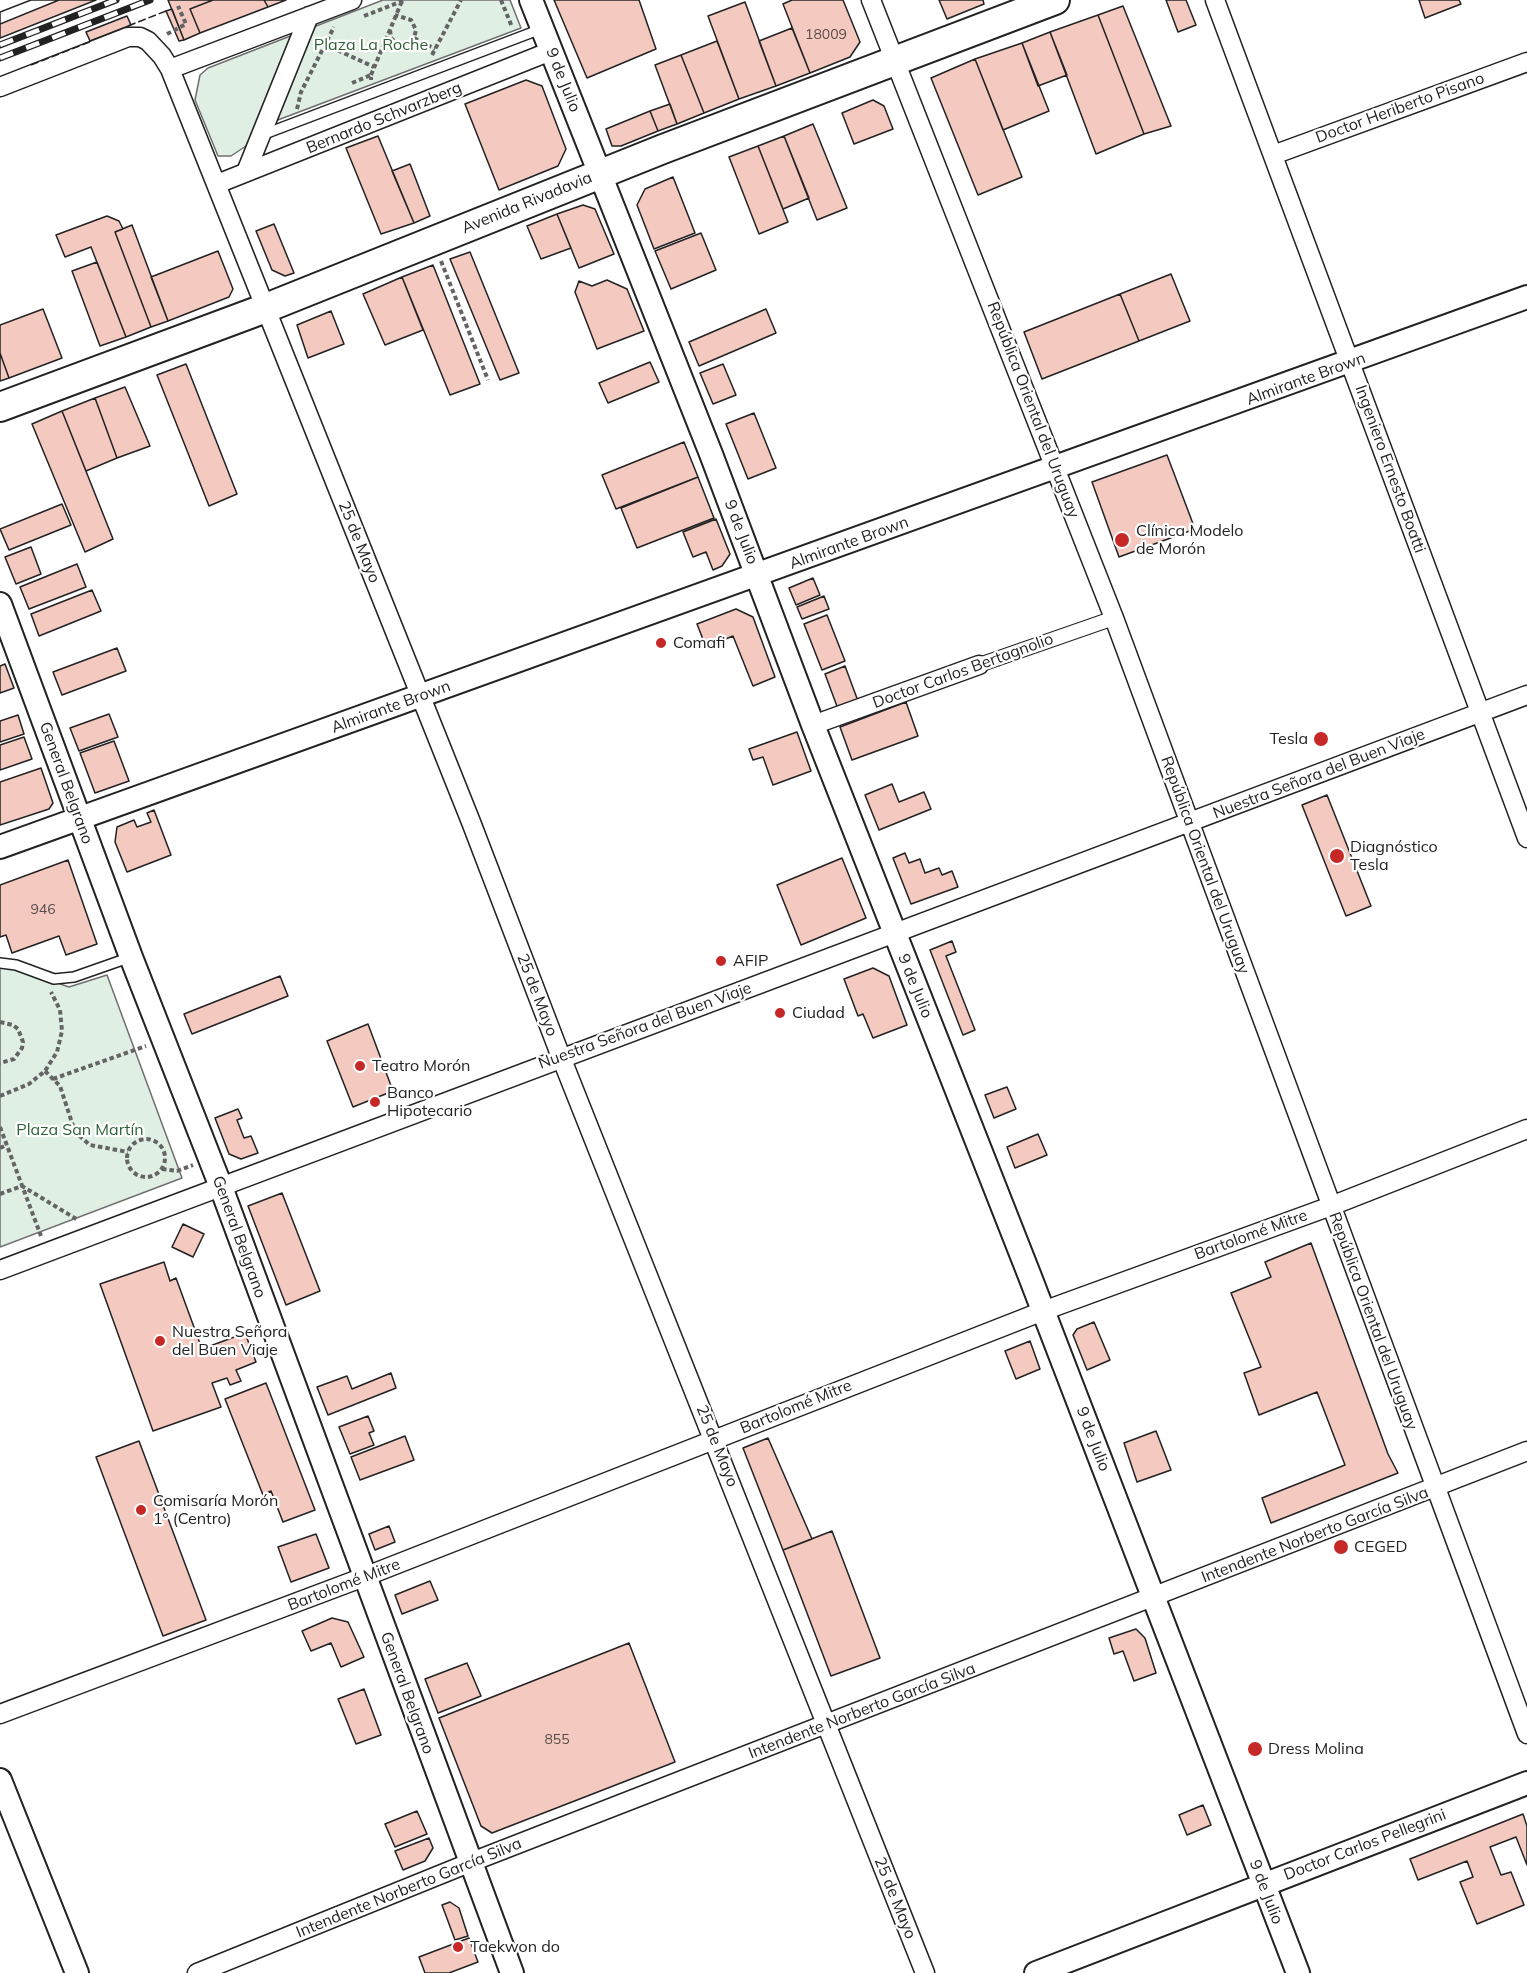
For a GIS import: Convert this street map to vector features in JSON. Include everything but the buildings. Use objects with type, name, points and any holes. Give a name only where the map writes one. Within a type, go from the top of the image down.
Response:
[{"type":"main road","name":"Avenida Rivadavia","points":[[0,407],[266,308],[601,173],[1055,0]]},
{"type":"street","points":[[170,69],[352,0]]},
{"type":"street","name":"9 de Julio","points":[[531,0],[758,576],[813,725],[1043,1311],[1298,1973]]},
{"type":"street","name":"República Oriental del Uruguay","points":[[871,0],[1114,618],[1527,1734]]},
{"type":"street","name":"Ingeniero Ernesto Boatti","points":[[1215,0],[1527,838]]},
{"type":"street","points":[[246,172],[309,16]]},
{"type":"street","points":[[0,87],[128,37],[140,37],[153,46]]},
{"type":"street","name":"25 de Mayo","points":[[153,46],[170,69],[217,184],[925,1973]]},
{"type":"street","name":"Bernardo Schvarzberg","points":[[217,184],[551,51]]},
{"type":"street","name":"Doctor Heriberto Pisano","points":[[1273,155],[1527,62]]},
{"type":"street","name":"Almirante Brown","points":[[0,847],[1351,363],[1527,297]]},
{"type":"street","name":"General Belgrano","points":[[0,604],[131,957],[221,1187],[469,1863],[512,1973]]},
{"type":"street","name":"Doctor Carlos Bertagnolio","points":[[813,725],[1114,618]]},
{"type":"street","name":"Nuestra Señora del Buen Viaje","points":[[0,1270],[1527,695]]},
{"type":"street","name":"Bartolomé Mitre","points":[[0,1714],[364,1577],[1043,1311],[1331,1206],[1527,1129]]},
{"type":"street","name":"Intendente Norberto García Silva","points":[[198,1973],[469,1863],[1527,1451]]},
{"type":"street","points":[[0,1780],[77,1973]]},
{"type":"street","name":"Doctor Carlos Pellegrini","points":[[1036,1973],[1527,1783]]},
{"type":"lane","points":[[260,136],[542,29]]},
{"type":"lane","points":[[0,963],[16,965],[35,975],[54,979],[74,977],[131,957]]},
{"type":"path","points":[[429,61],[461,0]]},
{"type":"path","points":[[501,0],[512,28]]},
{"type":"path","points":[[371,75],[389,28],[403,1]]},
{"type":"path","points":[[362,16],[403,1]]},
{"type":"path","points":[[153,46],[174,28],[186,24],[178,6]]},
{"type":"path","points":[[389,28],[391,38],[396,43],[407,43],[414,38],[416,30],[411,20],[395,15]]},
{"type":"path","points":[[296,106],[332,28],[342,24]]},
{"type":"path","points":[[414,38],[435,49]]},
{"type":"path","points":[[324,44],[374,67]]},
{"type":"path","points":[[434,241],[488,380]]},
{"type":"path","points":[[0,1096],[29,1084],[45,1071],[57,1052],[62,1031],[60,1010],[51,990],[35,975]]},
{"type":"path","points":[[0,1022],[18,1029],[23,1042],[22,1048],[14,1059],[0,1063]]},
{"type":"path","points":[[53,1079],[165,1040]]},
{"type":"path","points":[[45,1071],[64,1094],[71,1126],[75,1132],[90,1145],[128,1152]]},
{"type":"path","points":[[0,1127],[47,1253]]},
{"type":"path","points":[[141,1139],[154,1140],[163,1150],[164,1163],[157,1174],[139,1176],[127,1163],[128,1152],[141,1139]]},
{"type":"path","points":[[0,1148],[7,1145]]},
{"type":"path","points":[[0,1194],[22,1186]]},
{"type":"path","points":[[22,1186],[99,1233]]},
{"type":"green space","name":"Plaza La Roche","points":[[383,0],[510,0],[521,28],[254,129],[246,146],[231,156],[218,156],[195,100],[200,75],[208,68]]},
{"type":"green space","name":"Plaza San Martín","points":[[0,963],[69,987],[107,975],[182,1178],[0,1247]]},
{"type":"railway","points":[[0,45],[116,0]]},
{"type":"railway","points":[[0,58],[150,0]]},
{"type":"fence","points":[[128,26],[166,11]]},
{"type":"fence","points":[[31,65],[92,41]]},
{"type":"place","name":"Clínica Modelo de Morón","points":[[1122,540]]},
{"type":"place","name":"Comafi","points":[[661,643]]},
{"type":"place","name":"Tesla","points":[[1321,739]]},
{"type":"place","name":"Diagnóstico Tesla","points":[[1337,856]]},
{"type":"place","name":"AFIP","points":[[721,961]]},
{"type":"place","name":"Ciudad","points":[[780,1013]]},
{"type":"place","name":"Teatro Morón","points":[[360,1066]]},
{"type":"place","name":"Banco Hipotecario","points":[[375,1102]]},
{"type":"place","name":"Nuestra Señora del Buen Viaje","points":[[160,1341]]},
{"type":"place","name":"Comisaría Morón 1° (Centro)","points":[[141,1510]]},
{"type":"place","name":"CEGED","points":[[1341,1547]]},
{"type":"place","name":"Dress Molina","points":[[1255,1749]]},
{"type":"place","name":"Taekwon do","points":[[458,1947]]}]
